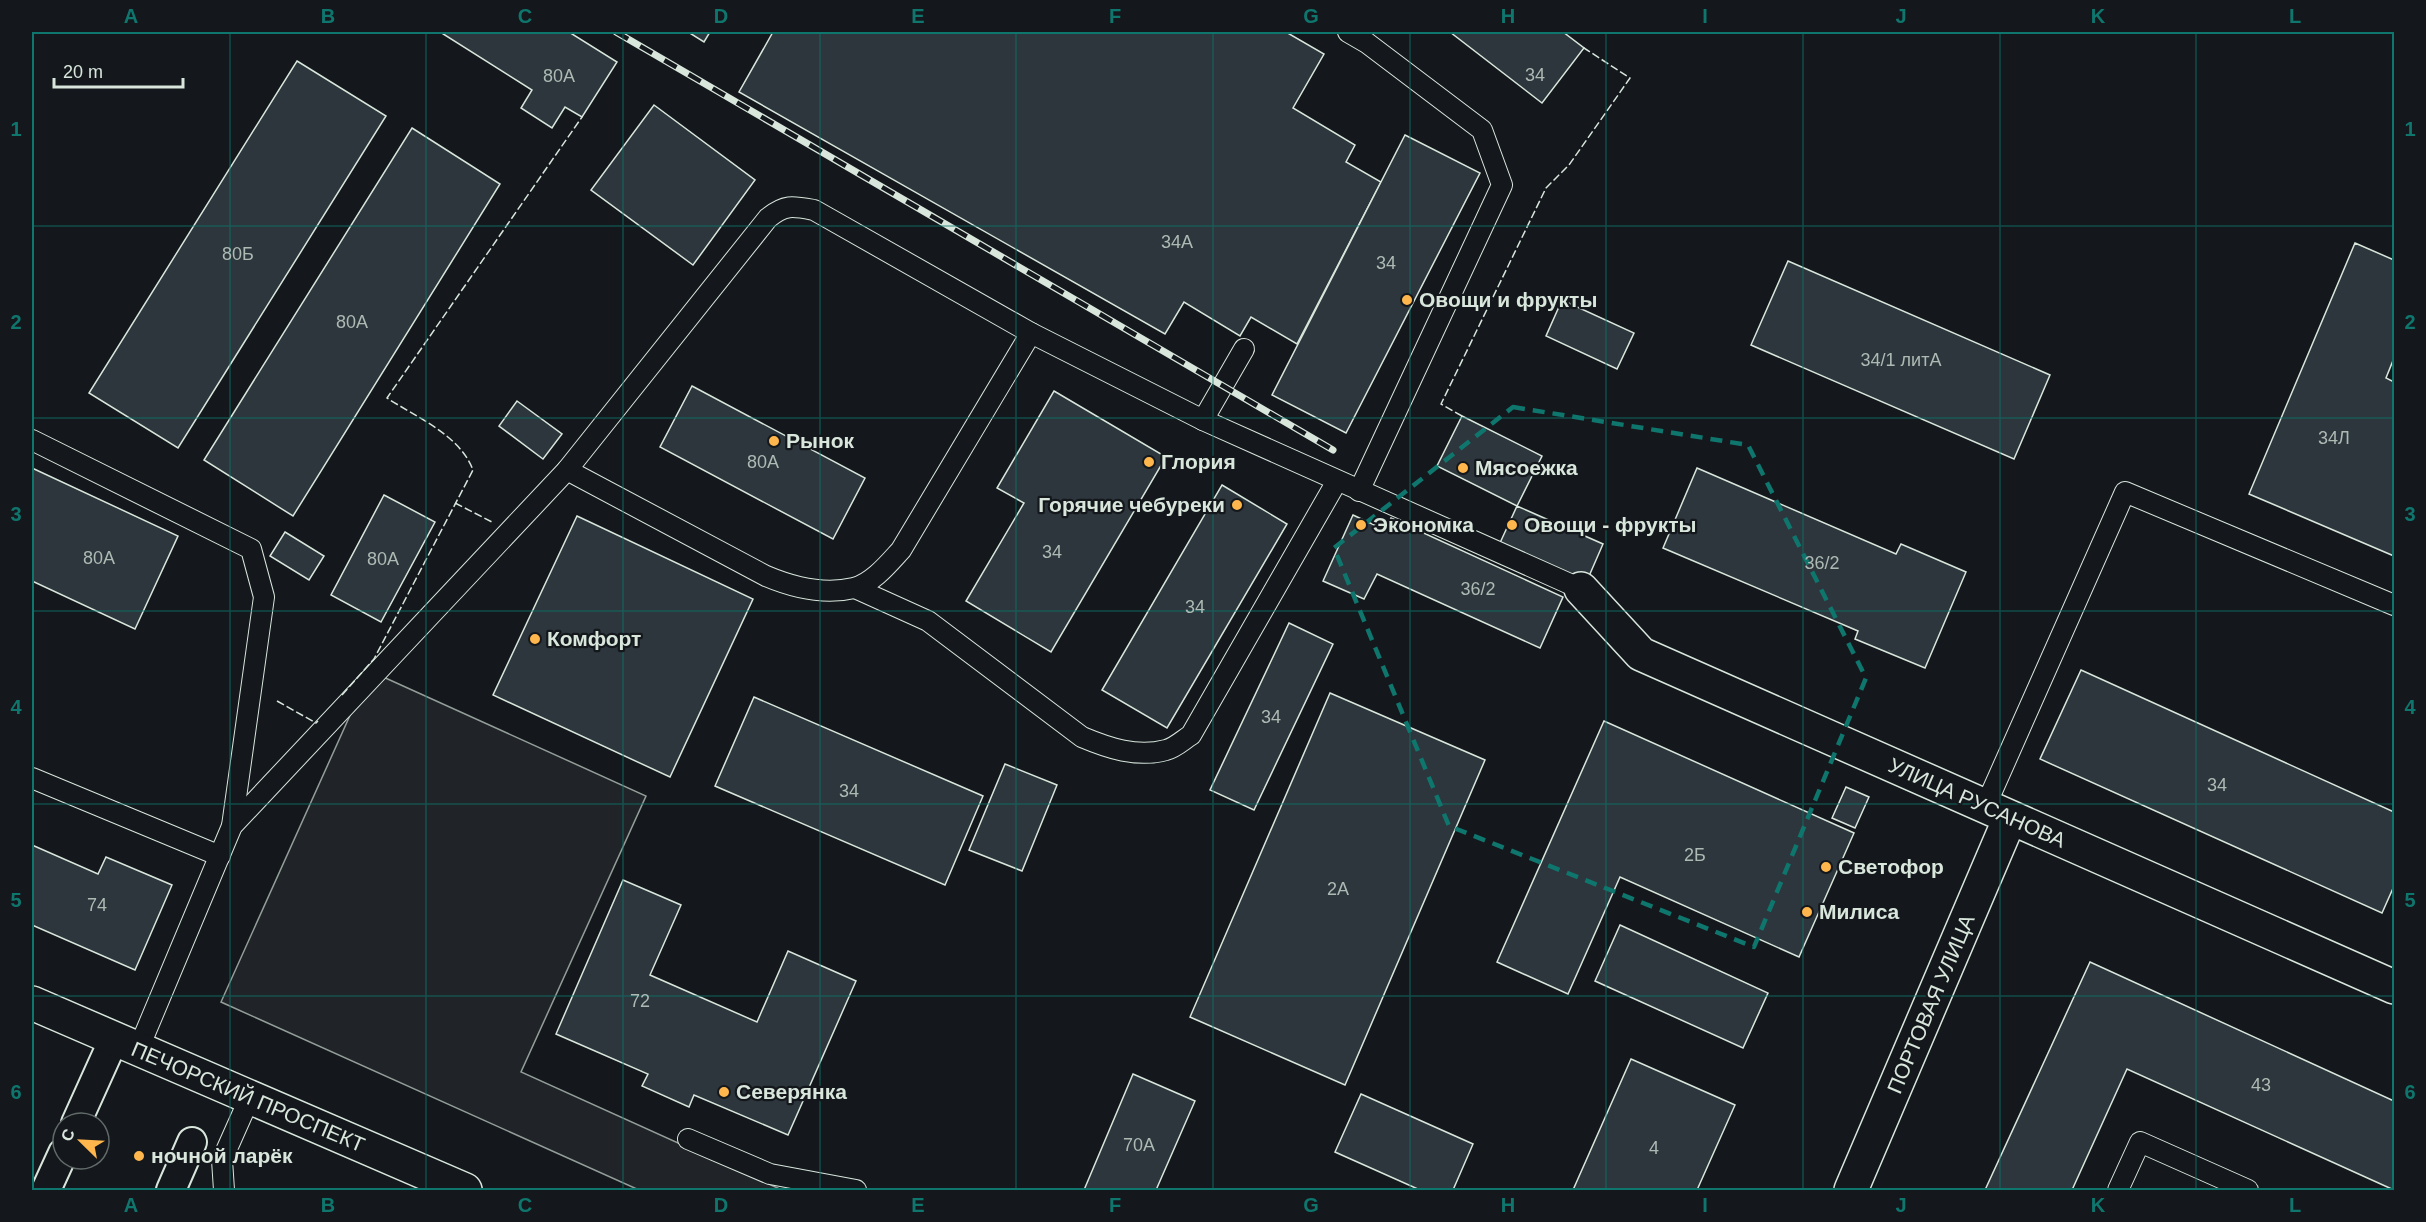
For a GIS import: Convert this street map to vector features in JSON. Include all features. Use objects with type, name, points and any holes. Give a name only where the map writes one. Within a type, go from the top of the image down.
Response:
[{"type":"street","name":"УЛИЦА РУСАНОВА","points":[[1581,589],[1641,654],[2394,987]]},
{"type":"street","name":"ПОРТОВАЯ УЛИЦА","points":[[1851,1191],[1998,813]]},
{"type":"street","name":"ПЕЧОРСКИЙ ПРОСПЕКТ","points":[[32,1003],[465,1191]]},
{"type":"street","points":[[84,1111],[126,1044]]},
{"type":"street","points":[[171,1191],[192,1142]]},
{"type":"street","points":[[46,1191],[55,1171]]},
{"type":"lane","points":[[1347,32],[1367,43],[1482,130],[1502,185],[1359,490]]},
{"type":"lane","points":[[232,826],[567,470],[768,218],[780,208],[796,206],[814,210],[1031,333],[1203,420],[1581,589]]},
{"type":"lane","points":[[855,588],[884,569],[902,550],[1031,333]]},
{"type":"lane","points":[[1203,420],[1244,349]]},
{"type":"lane","points":[[32,440],[251,549],[264,597],[232,826],[220,856],[126,1044]]},
{"type":"lane","points":[[567,470],[766,576],[792,587],[855,588],[928,621],[1082,736],[1110,748],[1141,753],[1168,750],[1191,735],[1337,481]]},
{"type":"lane","points":[[1998,813],[2125,492],[2394,605]]},
{"type":"lane","points":[[32,778],[220,856]]},
{"type":"lane","points":[[224,1191],[222,1160],[250,1097]]},
{"type":"lane","points":[[688,1139],[770,1174],[856,1191]]},
{"type":"lane","points":[[2118,1191],[2140,1142],[2248,1191]]},
{"type":"highlighted area","points":[[1513,407],[1748,445],[1866,678],[1754,947],[1449,826],[1334,548]]},
{"type":"shaded area","points":[[370,671],[646,796],[521,1072],[782,1190],[639,1190],[221,1002]]},
{"type":"building","points":[[440,32],[569,32],[617,62],[582,117],[565,107],[552,128],[521,108],[532,90]]},
{"type":"building","points":[[688,32],[710,32],[704,42]]},
{"type":"building","points":[[773,32],[1286,32],[1324,54],[1293,108],[1355,145],[1346,162],[1381,182],[1297,344],[1251,317],[1240,336],[1184,302],[1165,334],[739,92]]},
{"type":"building","points":[[1450,32],[1563,32],[1584,48],[1542,103]]},
{"type":"building","points":[[297,61],[386,116],[178,448],[89,393]]},
{"type":"building","points":[[654,105],[755,180],[693,265],[591,190]]},
{"type":"building","points":[[412,128],[500,184],[293,516],[204,460]]},
{"type":"building","points":[[1405,135],[1480,173],[1346,433],[1272,395]]},
{"type":"building","points":[[2355,243],[2394,260],[2394,358],[2386,378],[2394,382],[2394,556],[2249,494]]},
{"type":"building","points":[[1788,261],[2050,375],[2014,459],[1751,345]]},
{"type":"building","points":[[1562,300],[1634,333],[1617,369],[1546,336]]},
{"type":"building","points":[[692,386],[865,478],[833,539],[660,447]]},
{"type":"building","points":[[1054,391],[1166,457],[1051,652],[966,601],[1024,503],[997,488]]},
{"type":"building","points":[[517,401],[562,434],[543,459],[499,426]]},
{"type":"building","points":[[1462,416],[1542,456],[1517,506],[1437,466]]},
{"type":"building","points":[[32,468],[178,536],[135,629],[32,581]]},
{"type":"building","points":[[1697,468],[1896,554],[1901,544],[1966,572],[1925,668],[1855,639],[1858,631],[1663,548]]},
{"type":"building","points":[[1222,485],[1287,524],[1167,728],[1102,690]]},
{"type":"building","points":[[384,495],[435,522],[381,622],[331,595]]},
{"type":"building","points":[[1517,506],[1603,544],[1586,583],[1499,545]]},
{"type":"building","points":[[1353,515],[1385,530],[1391,518],[1563,597],[1540,648],[1377,574],[1364,599],[1323,581]]},
{"type":"building","points":[[577,516],[753,599],[670,777],[493,695]]},
{"type":"building","points":[[285,532],[324,556],[309,580],[270,556]]},
{"type":"building","points":[[1289,623],[1333,644],[1254,810],[1210,790]]},
{"type":"building","points":[[2081,670],[2394,812],[2394,886],[2382,913],[2040,759]]},
{"type":"building","points":[[1330,693],[1485,760],[1345,1085],[1190,1017]]},
{"type":"building","points":[[754,697],[983,796],[945,885],[715,786]]},
{"type":"building","points":[[1604,721],[1854,833],[1799,957],[1620,877],[1568,994],[1497,962]]},
{"type":"building","points":[[1005,764],[1057,785],[1022,871],[969,850]]},
{"type":"building","points":[[1846,787],[1869,797],[1855,828],[1832,818]]},
{"type":"building","points":[[32,845],[98,874],[106,857],[172,885],[135,970],[32,925]]},
{"type":"building","points":[[623,880],[681,905],[650,975],[757,1022],[788,951],[856,981],[788,1135],[694,1095],[689,1107],[642,1086],[648,1074],[556,1034]]},
{"type":"building","points":[[1620,925],[1768,993],[1743,1048],[1595,981]]},
{"type":"building","points":[[2090,962],[2394,1101],[2394,1190],[2127,1069],[2072,1190],[1985,1190]]},
{"type":"building","points":[[1631,1059],[1735,1105],[1697,1190],[1573,1190]]},
{"type":"building","points":[[1133,1074],[1195,1101],[1156,1190],[1084,1190]]},
{"type":"building","points":[[1361,1094],[1473,1144],[1453,1190],[1420,1190],[1335,1152]]},
{"type":"railway","points":[[616,32],[1333,450]]},
{"type":"fence","points":[[1462,416],[1441,404],[1546,188],[1569,165],[1630,78],[1584,48]]},
{"type":"fence","points":[[342,695],[374,659],[473,470],[467,458],[448,437],[387,398],[582,117]]},
{"type":"fence","points":[[455,503],[494,523]]},
{"type":"fence","points":[[277,701],[316,723],[318,721]]},
{"type":"place","name":"Овощи и фрукты","points":[[1407,300]]},
{"type":"place","name":"Рынок","points":[[774,441]]},
{"type":"place","name":"Глория","points":[[1149,462]]},
{"type":"place","name":"Мясоежка","points":[[1463,468]]},
{"type":"place","name":"Горячие чебуреки","points":[[1237,505]]},
{"type":"place","name":"Экономка","points":[[1361,525]]},
{"type":"place","name":"Овощи - фрукты","points":[[1512,525]]},
{"type":"place","name":"Комфорт","points":[[535,639]]},
{"type":"place","name":"Светофор","points":[[1826,867]]},
{"type":"place","name":"Милиса","points":[[1807,912]]},
{"type":"place","name":"Северянка","points":[[724,1092]]},
{"type":"place","name":"ночной ларёк","points":[[139,1156]]}]
